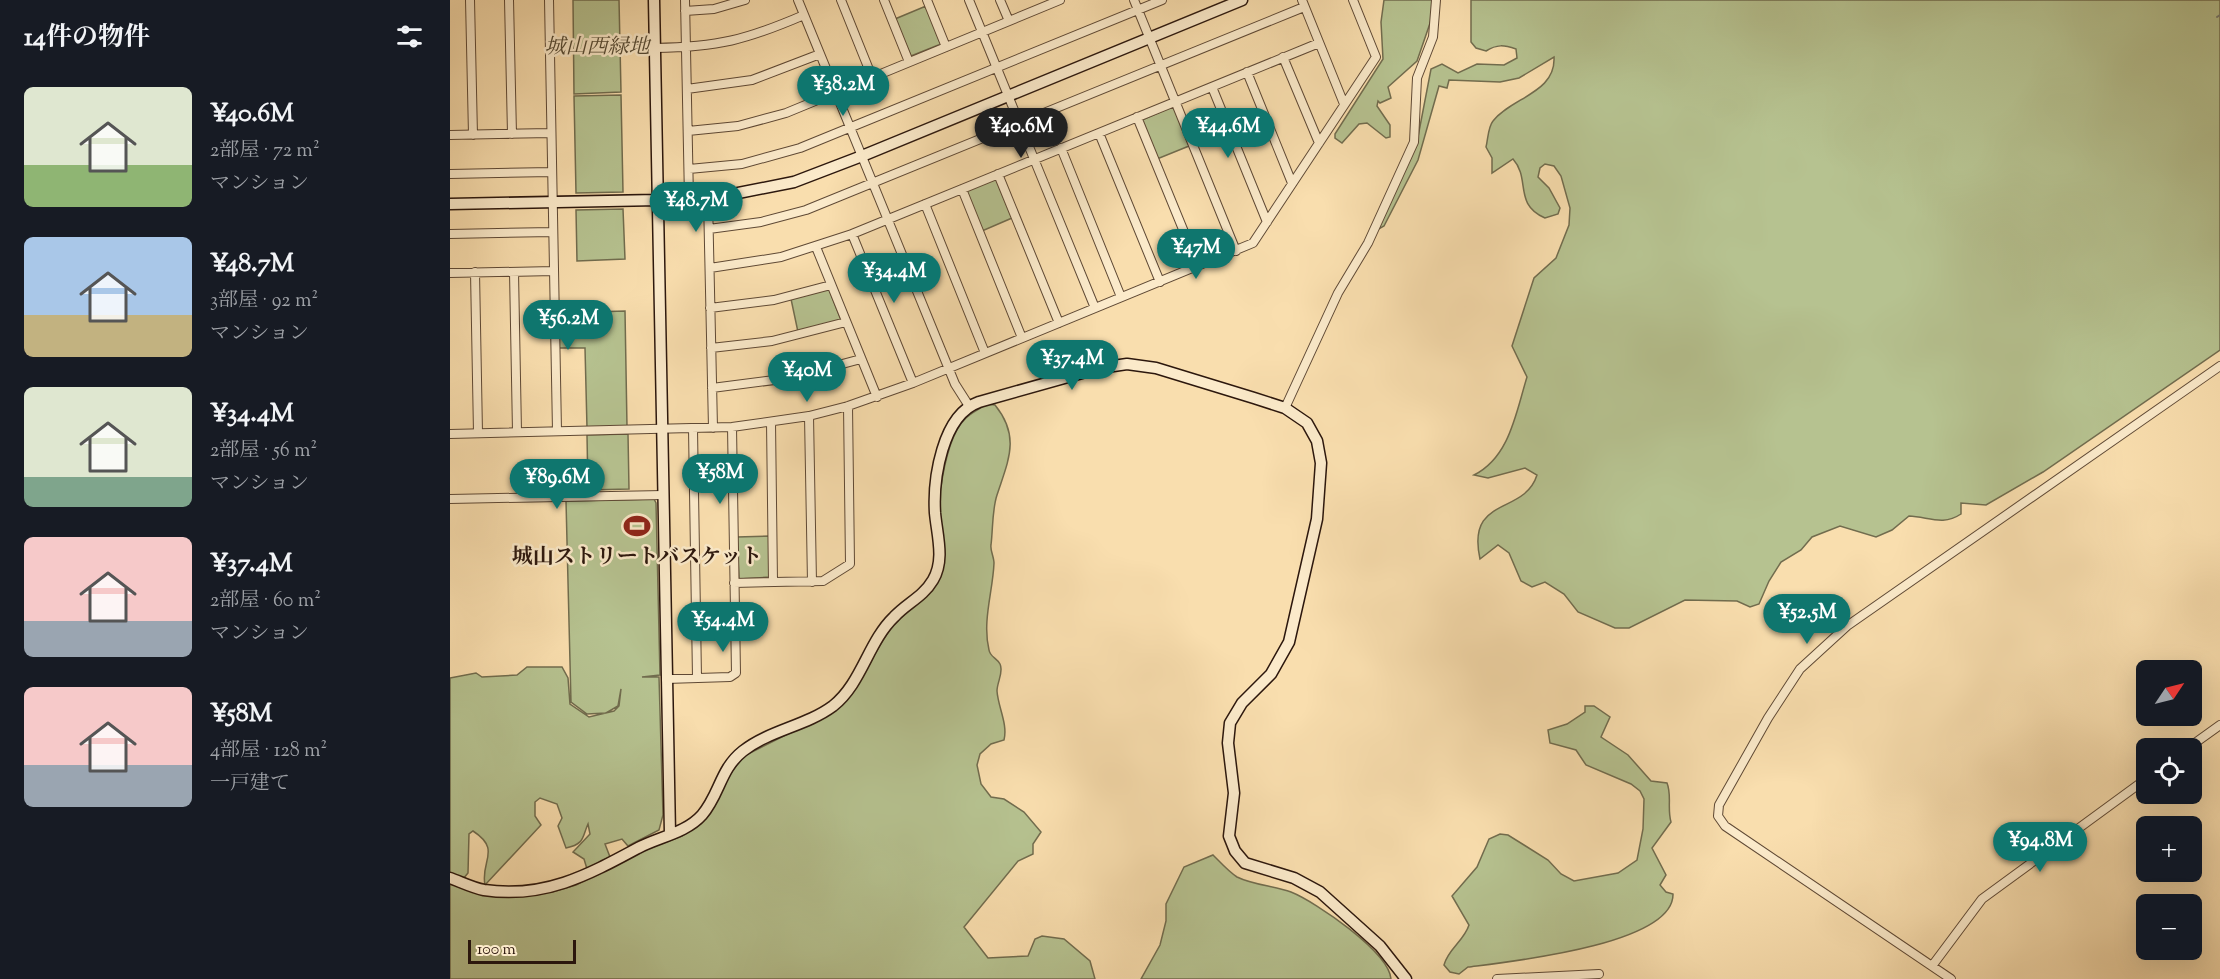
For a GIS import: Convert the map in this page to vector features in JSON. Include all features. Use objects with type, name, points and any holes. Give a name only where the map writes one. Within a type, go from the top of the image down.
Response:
[{"type":"street","points":[[470,0],[473,135]]},
{"type":"street","points":[[509,0],[512,134]]},
{"type":"street","points":[[549,0],[556,431]]},
{"type":"street","points":[[654,0],[670,834]]},
{"type":"street","points":[[685,0],[689,199]]},
{"type":"street","points":[[685,11],[714,9],[745,0]]},
{"type":"street","points":[[798,0],[949,368],[969,406]]},
{"type":"street","points":[[841,0],[873,77]]},
{"type":"street","points":[[884,0],[909,62]]},
{"type":"street","points":[[927,0],[946,47]]},
{"type":"street","points":[[969,0],[1095,308]]},
{"type":"street","points":[[1000,0],[1009,21]]},
{"type":"street","points":[[688,131],[725,128],[764,120],[983,32],[1045,3],[1060,0]]},
{"type":"street","points":[[1134,0],[1236,251]]},
{"type":"street","points":[[689,169],[768,158],[850,128],[1162,0]]},
{"type":"street","points":[[450,204],[708,199],[794,182],[1242,0]]},
{"type":"street","points":[[450,434],[713,428],[809,416],[877,397],[913,383],[1253,243],[1376,57],[1353,0]]},
{"type":"street","points":[[1285,408],[1338,293],[1368,243],[1414,142],[1417,78],[1433,37],[1436,0]]},
{"type":"street","points":[[709,229],[798,213],[1020,125],[1303,3],[1344,104]]},
{"type":"street","points":[[655,48],[737,41],[804,15]]},
{"type":"street","points":[[710,268],[757,262],[816,247],[852,234],[1319,43]]},
{"type":"street","points":[[687,89],[752,80],[820,54]]},
{"type":"street","points":[[1283,57],[1318,143]]},
{"type":"street","points":[[1247,72],[1292,183]]},
{"type":"street","points":[[1212,87],[1267,222]]},
{"type":"street","points":[[1137,117],[1198,266]]},
{"type":"street","points":[[450,135],[551,133]]},
{"type":"street","points":[[1099,133],[1160,282]]},
{"type":"street","points":[[1061,148],[1121,297]]},
{"type":"street","points":[[450,174],[552,172]]},
{"type":"street","points":[[998,174],[1059,323]]},
{"type":"street","points":[[962,189],[1022,338]]},
{"type":"street","points":[[708,199],[713,428]]},
{"type":"street","points":[[925,204],[985,353]]},
{"type":"street","points":[[450,234],[553,232]]},
{"type":"street","points":[[852,234],[913,383]]},
{"type":"street","points":[[816,247],[877,397]]},
{"type":"street","points":[[450,273],[554,271]]},
{"type":"street","points":[[475,272],[478,433]]},
{"type":"street","points":[[514,272],[517,432]]},
{"type":"street","points":[[711,308],[774,300],[831,285]]},
{"type":"street","points":[[711,348],[772,341],[846,322]]},
{"type":"street","points":[[712,388],[790,378],[861,359]]},
{"type":"street","points":[[450,878],[483,890],[550,888],[574,881],[686,828],[702,814],[723,772],[744,750],[826,711],[841,698],[889,622],[916,601],[931,584],[937,572],[940,553],[935,514],[936,486],[949,433],[963,410],[969,406],[1100,368],[1127,364],[1156,368],[1285,408],[1307,423],[1317,441],[1321,463],[1317,519],[1289,642],[1271,674],[1242,703],[1230,723],[1228,743],[1234,793],[1229,836],[1235,851],[1245,863],[1294,878],[1320,892],[1380,946],[1406,979]]},
{"type":"street","points":[[1951,979],[1725,826],[1718,816],[1719,805],[1768,718],[1800,669],[1847,626],[2220,366]]},
{"type":"street","points":[[734,583],[823,581],[850,564],[848,406]]},
{"type":"street","points":[[809,416],[812,582]]},
{"type":"street","points":[[771,422],[773,582]]},
{"type":"street","points":[[666,679],[734,677],[736,673],[732,427]]},
{"type":"street","points":[[693,429],[697,678]]},
{"type":"street","points":[[450,499],[663,495]]},
{"type":"street","points":[[2202,738],[2220,725]]},
{"type":"street","points":[[1932,966],[1982,899],[2136,786]]},
{"type":"street","points":[[1497,979],[1599,974]]},
{"type":"green space","name":"城山西緑地","points":[[573,0],[619,0],[621,92],[574,94]]},
{"type":"green space","points":[[1384,0],[1438,0],[1417,61],[1388,87],[1391,98],[1380,103],[1378,101],[1377,106],[1390,125],[1390,137],[1386,138],[1367,123],[1359,124],[1342,143],[1335,138],[1335,134],[1383,59],[1381,22]]},
{"type":"green space","points":[[1471,0],[2220,0],[2220,350],[2043,472],[1986,505],[1961,503],[1961,514],[1948,520],[1909,516],[1892,530],[1876,537],[1840,526],[1812,537],[1801,550],[1781,562],[1769,581],[1759,604],[1750,607],[1737,601],[1685,600],[1629,628],[1615,628],[1578,612],[1564,594],[1545,582],[1532,587],[1521,581],[1509,553],[1498,545],[1480,559],[1478,539],[1481,525],[1488,515],[1521,496],[1530,488],[1537,475],[1525,468],[1488,478],[1474,475],[1496,457],[1515,419],[1527,377],[1512,346],[1534,278],[1556,258],[1569,225],[1570,208],[1561,176],[1554,166],[1545,164],[1540,168],[1538,177],[1549,188],[1560,208],[1558,214],[1545,218],[1529,206],[1521,175],[1513,159],[1492,173],[1492,158],[1486,147],[1488,133],[1491,124],[1501,113],[1541,87],[1548,79],[1553,69],[1554,57],[1519,78],[1500,82],[1449,80],[1447,88],[1439,86],[1418,160],[1384,226],[1377,230],[1417,142],[1431,69],[1442,64],[1458,73],[1477,64],[1504,65],[1517,58],[1516,49],[1501,46],[1486,51],[1476,48],[1471,42]]},
{"type":"green space","points":[[926,6],[941,44],[911,56],[895,19]]},
{"type":"green space","points":[[621,95],[623,192],[576,193],[574,96]]},
{"type":"green space","points":[[1171,107],[1175,109],[1189,146],[1157,159],[1142,120]]},
{"type":"green space","points":[[996,179],[1012,218],[982,231],[966,191]]},
{"type":"green space","points":[[623,209],[625,259],[577,261],[576,210]]},
{"type":"green space","points":[[829,289],[841,320],[798,332],[791,299]]},
{"type":"green space","points":[[625,311],[627,427],[587,428],[585,348],[559,348],[558,313]]},
{"type":"green space","points":[[987,404],[995,405],[1003,417],[1010,439],[1008,460],[993,513],[991,547],[994,563],[987,617],[987,639],[990,652],[1001,667],[997,691],[1005,734],[1004,740],[991,744],[980,754],[977,765],[981,784],[991,797],[1004,799],[1024,812],[1041,832],[1033,844],[1033,854],[1018,861],[964,927],[988,958],[1028,956],[1035,939],[1042,936],[1064,939],[1090,961],[1095,979],[450,979],[450,883],[498,895],[552,892],[576,885],[644,850],[682,836],[697,825],[734,768],[746,755],[824,716],[860,679],[891,627],[933,589],[939,500],[948,453],[955,434],[964,420]]},
{"type":"green space","points":[[628,434],[629,489],[588,490],[587,435]]},
{"type":"green space","points":[[654,499],[656,503],[660,675],[642,677],[659,677],[663,815],[659,830],[628,846],[622,839],[605,844],[610,857],[587,869],[584,859],[573,852],[590,834],[588,824],[580,842],[566,848],[558,826],[562,818],[557,804],[540,798],[535,802],[535,816],[541,825],[485,885],[488,850],[482,838],[473,831],[469,834],[468,873],[463,879],[450,874],[450,678],[476,673],[482,677],[517,675],[527,667],[562,667],[568,678],[570,704],[589,717],[606,713],[587,714],[571,702],[566,501]],"holes":[[[621,689],[619,706],[614,711],[606,713],[618,706]]]},
{"type":"green space","points":[[769,536],[770,577],[739,579],[737,537]]},
{"type":"green space","points":[[1585,706],[1594,706],[1610,717],[1601,737],[1628,755],[1651,781],[1667,783],[1671,822],[1652,848],[1666,875],[1660,885],[1666,892],[1673,894],[1666,912],[1647,926],[1586,948],[1517,961],[1468,967],[1459,974],[1450,972],[1444,965],[1446,959],[1464,936],[1469,925],[1452,896],[1477,867],[1489,839],[1500,834],[1508,835],[1548,860],[1561,874],[1574,881],[1618,873],[1637,860],[1643,829],[1644,799],[1640,791],[1631,784],[1586,765],[1576,750],[1550,743],[1548,730],[1567,724],[1585,712]]},
{"type":"green space","points":[[1213,855],[1237,877],[1291,892],[1333,917],[1378,955],[1391,979],[1141,979],[1160,945],[1166,921],[1166,904],[1184,867]]},
{"type":"place","name":"城山ストリートバスケット","points":[[637,526]]}]
